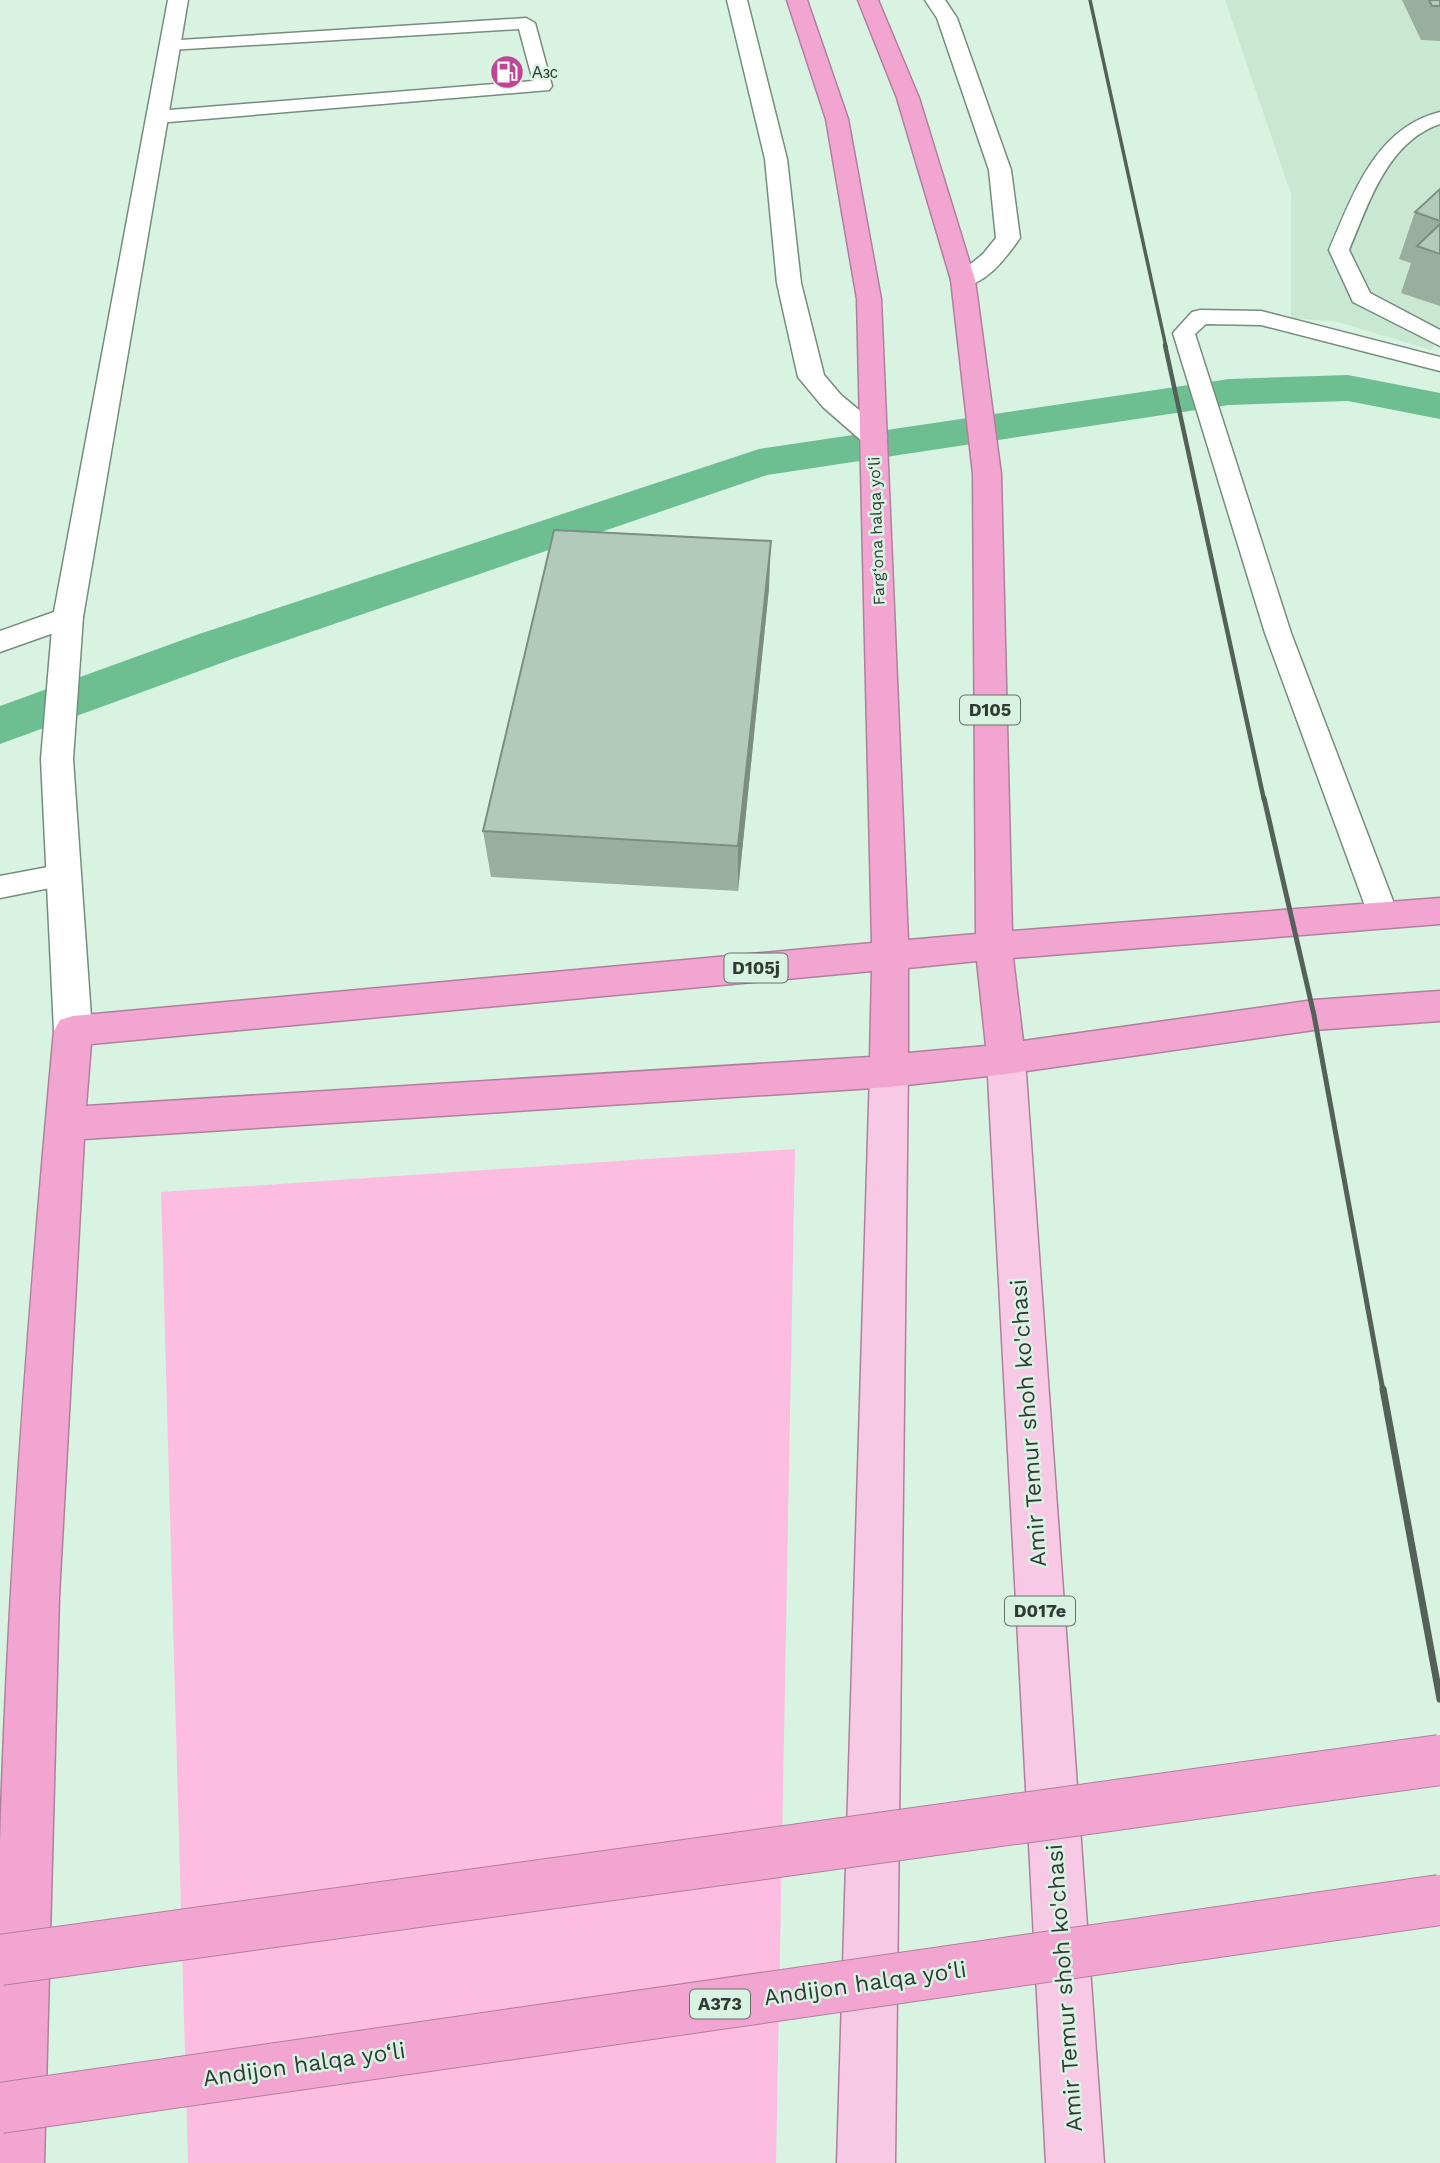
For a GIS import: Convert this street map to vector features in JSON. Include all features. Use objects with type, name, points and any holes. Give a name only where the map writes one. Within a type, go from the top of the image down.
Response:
[{"type":"highway","name":"Farg‘ona halqa yo‘li","points":[[797,0],[837,119],[869,299],[890,956],[889,1071]]},
{"type":"highway","name":"D105","points":[[868,0],[908,98],[962,280],[975,377],[987,474],[994,946],[1006,1059]]},
{"type":"highway","name":"D105j","points":[[73,1031],[994,946],[1440,911]]},
{"type":"highway","points":[[64,1124],[889,1071],[1006,1059],[1314,1015],[1440,1006]]},
{"type":"highway","points":[[15,2163],[17,1641],[73,1031]]},
{"type":"highway","points":[[0,1960],[1440,1760]]},
{"type":"highway","name":"Andijon halqa yo‘li","points":[[0,2108],[1440,1900]]},
{"type":"main road","name":"Amir Temur shoh ko'chasi","points":[[1006,1059],[1075,2163]]},
{"type":"main road","points":[[866,2163],[889,1071]]},
{"type":"street","points":[[73,1031],[57,759],[67,629],[178,0]]},
{"type":"street","points":[[737,0],[776,159],[789,283],[811,377],[832,401],[873,437]]},
{"type":"street","points":[[934,0],[947,18],[1000,170],[1008,238],[992,259],[962,280]]},
{"type":"street","points":[[0,642],[67,629]]},
{"type":"lane","points":[[157,117],[543,86],[526,23],[170,45]]},
{"type":"lane","points":[[1440,118],[1423,121],[1380,160],[1339,250],[1361,297],[1440,338]]},
{"type":"lane","points":[[1383,914],[1278,634],[1184,332],[1199,317],[1261,318],[1440,364]]},
{"type":"lane","points":[[0,887],[64,876]]},
{"type":"shaded area","points":[[1225,0],[1440,0],[1440,338],[1431,350],[1338,322],[1291,318],[1291,194]]},
{"type":"shaded area","points":[[795,1149],[776,2163],[188,2163],[161,1192]]},
{"type":"building","points":[[1429,0],[1440,0],[1440,6],[1432,6]]},
{"type":"building","points":[[1440,189],[1440,221],[1415,212]]},
{"type":"building","points":[[1440,224],[1440,254],[1417,246]]},
{"type":"building","points":[[554,530],[771,541],[738,846],[483,831]]},
{"type":"waterway","points":[[0,726],[217,646],[759,463],[1229,392],[1348,388],[1440,406]]},
{"type":"railway","points":[[1090,0],[1166,347]]},
{"type":"railway","points":[[1165,345],[1264,800]]},
{"type":"railway","points":[[1264,798],[1314,1015],[1383,1391]]},
{"type":"railway","points":[[1383,1389],[1440,1699]]},
{"type":"place","name":"Азс","points":[[507,72]]}]
